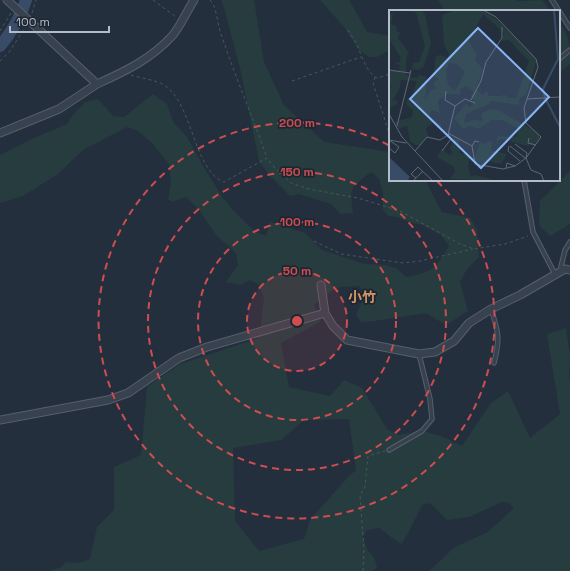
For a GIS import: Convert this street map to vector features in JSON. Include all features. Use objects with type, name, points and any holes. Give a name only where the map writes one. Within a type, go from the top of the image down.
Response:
[{"type":"street","points":[[7,0],[97,84]]},
{"type":"street","points":[[0,133],[59,109],[97,84],[123,73],[147,58],[173,34],[194,0]]},
{"type":"street","points":[[320,285],[325,312],[333,326],[347,340],[419,354],[435,352],[454,341],[469,324],[491,309],[520,295],[565,269],[570,270]]},
{"type":"street","points":[[0,420],[108,400],[128,393],[179,358],[207,347],[325,312]]},
{"type":"lane","points":[[552,0],[558,10]]},
{"type":"lane","points":[[560,12],[570,28]]},
{"type":"lane","points":[[560,58],[570,50]]},
{"type":"lane","points":[[524,181],[534,234],[557,273]]},
{"type":"lane","points":[[557,273],[565,250],[570,242]]},
{"type":"lane","points":[[491,309],[498,331],[498,345],[494,364]]},
{"type":"lane","points":[[389,450],[422,431],[432,419],[430,398],[419,354]]},
{"type":"path","points":[[0,61],[10,51],[29,21],[36,0]]},
{"type":"path","points":[[153,0],[181,22]]},
{"type":"path","points":[[210,0],[214,4],[217,22],[267,158],[273,166],[292,183],[309,189],[358,198],[400,211],[460,244],[474,248]]},
{"type":"path","points":[[0,31],[14,7]]},
{"type":"path","points":[[348,30],[370,72],[377,78],[389,74]]},
{"type":"path","points":[[292,81],[361,57]]},
{"type":"path","points":[[123,73],[163,84],[174,94],[183,110],[202,157],[210,170],[219,180],[224,182],[267,158]]},
{"type":"path","points":[[375,77],[373,83],[389,133]]},
{"type":"path","points":[[314,241],[341,254],[403,263],[420,261],[474,248],[505,244],[534,234]]},
{"type":"path","points":[[363,571],[364,550],[360,495],[365,487],[368,456],[389,450]]},
{"type":"green space","points":[[221,0],[254,0],[264,62],[284,105],[324,142],[389,152],[389,181],[426,181],[442,212],[470,218],[477,230],[479,257],[467,269],[460,282],[468,311],[446,325],[426,313],[361,322],[356,315],[366,293],[359,286],[340,287],[333,290],[314,305],[320,322],[281,343],[289,387],[330,396],[344,380],[362,388],[387,429],[398,435],[422,431],[441,436],[462,446],[491,403],[508,391],[530,438],[560,414],[547,334],[566,328],[570,356],[570,571],[429,571],[455,547],[488,532],[514,508],[509,503],[502,502],[469,517],[447,520],[430,503],[422,505],[402,544],[379,528],[367,530],[363,537],[368,551],[374,557],[377,567],[373,571],[50,571],[61,567],[66,562],[78,563],[90,559],[97,527],[114,510],[114,467],[141,455],[147,387],[180,364],[259,338],[264,297],[258,284],[250,280],[241,285],[226,282],[238,265],[236,253],[216,235],[198,208],[186,197],[172,202],[168,199],[171,184],[169,164],[153,144],[138,131],[127,127],[83,150],[58,174],[23,196],[0,203],[0,155],[36,137],[67,124],[85,102],[98,99],[113,116],[124,117],[153,94],[167,104],[173,122],[187,137],[223,198],[254,231],[266,236],[270,222],[305,233],[322,250],[365,264],[385,265],[396,268],[406,277],[428,271],[436,265],[449,246],[441,235],[422,225],[397,217],[388,216],[383,210],[383,193],[379,179],[371,172],[358,182],[353,189],[351,198],[353,214],[341,214],[331,204],[299,194],[290,196],[270,176],[259,161],[240,68]],"holes":[[[349,419],[356,470],[310,520],[304,539],[259,551],[235,521],[233,448],[281,440],[304,420]]]},
{"type":"green space","points":[[320,0],[349,0],[367,32],[389,36],[389,51],[377,57],[369,57],[359,50],[344,27]]},
{"type":"green space","points":[[438,0],[542,0],[550,10],[444,10]]},
{"type":"green space","points":[[560,24],[569,41],[570,64],[560,72]]},
{"type":"green space","points":[[570,171],[570,224],[550,236],[539,225],[540,201]]},
{"type":"waterway","points":[[0,46],[15,24],[26,0]]},
{"type":"district","name":"小竹","points":[[362,297]]}]
